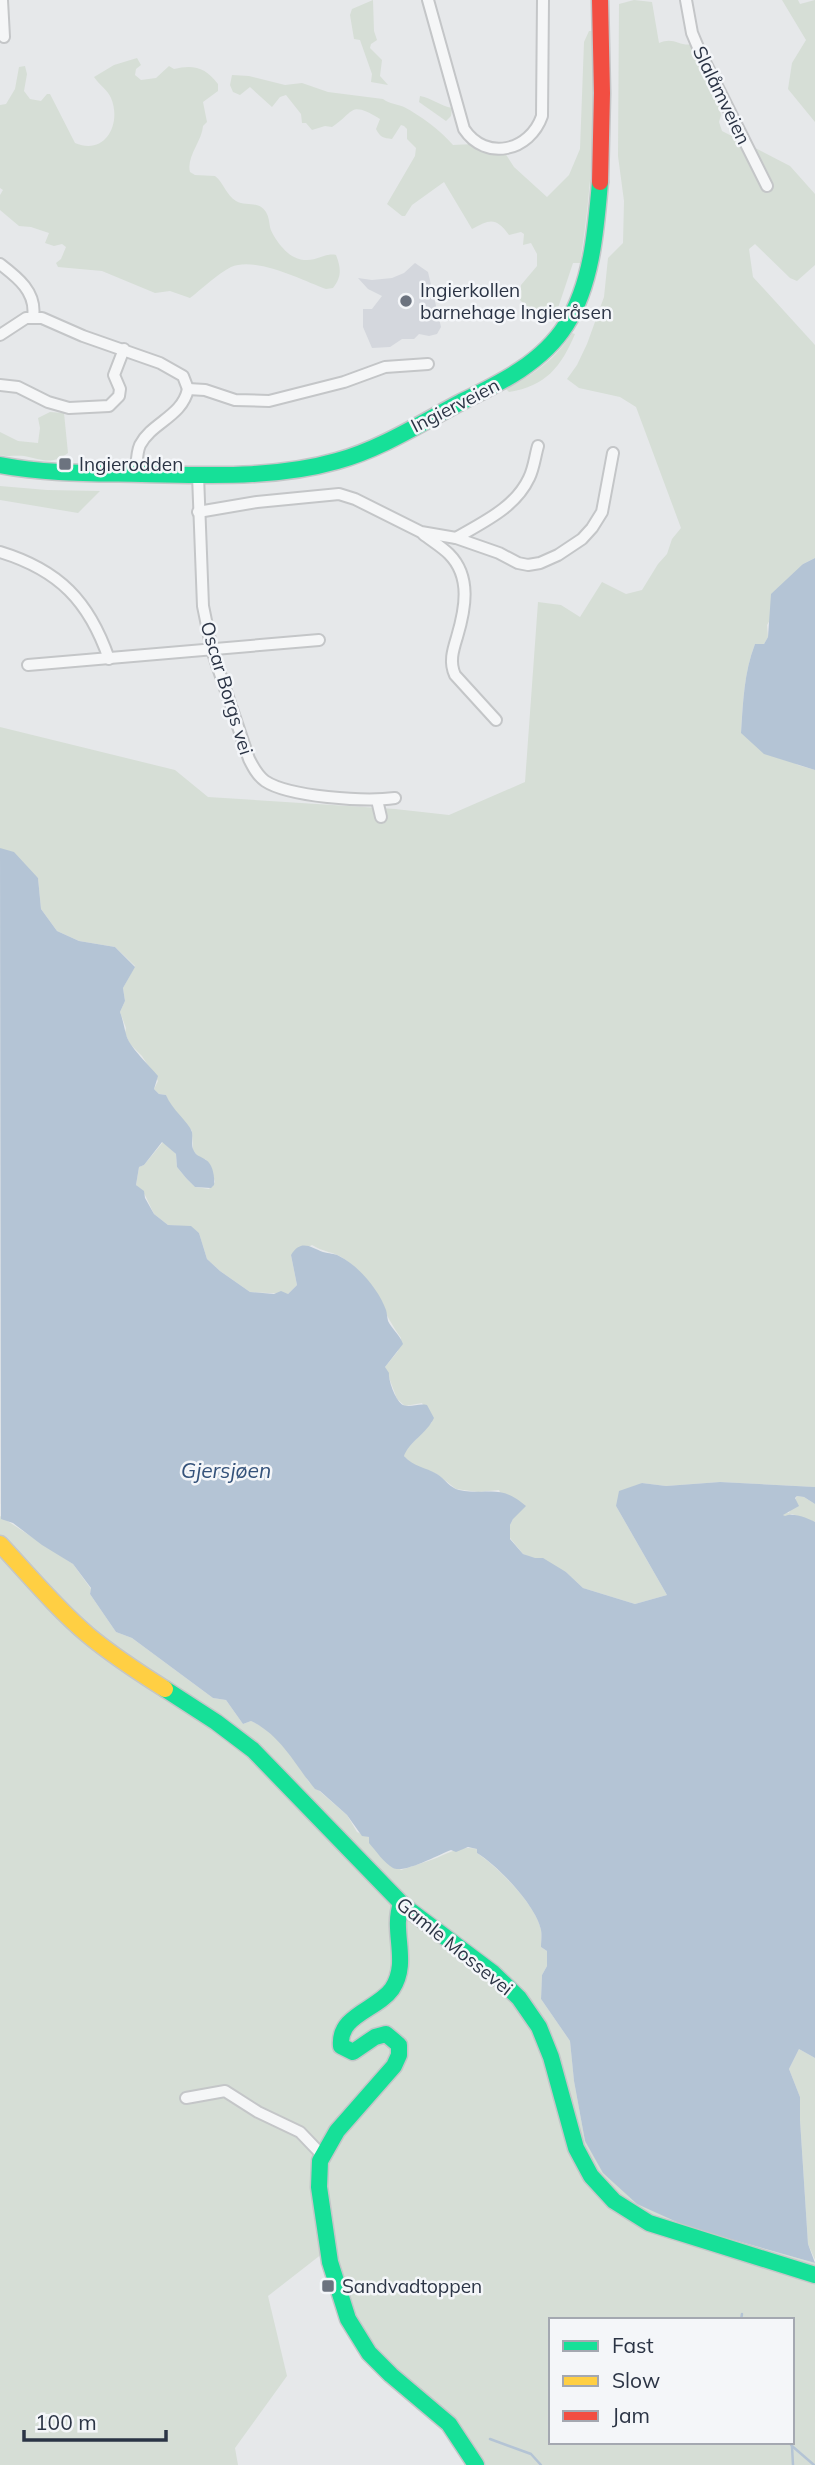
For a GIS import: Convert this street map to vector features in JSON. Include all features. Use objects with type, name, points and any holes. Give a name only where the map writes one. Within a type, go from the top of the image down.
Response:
[{"type":"main road","name":"Ingierveien","points":[[0,465],[52,472],[198,475],[285,472],[341,460],[379,444],[529,366],[552,344],[569,320],[580,296],[596,220],[601,147],[600,0]]},
{"type":"main road","name":"Gamle Mossevei","points":[[0,1544],[69,1617],[100,1644],[251,1749],[401,1904],[501,1980],[529,2011],[541,2031],[578,2154],[591,2177],[608,2196],[626,2211],[649,2223],[815,2275]]},
{"type":"main road","points":[[401,1904],[397,1919],[402,1957],[397,1982],[382,2001],[346,2023],[339,2037],[341,2046],[353,2052],[374,2037],[386,2034],[399,2045],[400,2055],[322,2155],[319,2175],[325,2237],[349,2325],[365,2349],[383,2368],[449,2424],[476,2465]]},
{"type":"street","points":[[2,0],[4,37]]},
{"type":"street","points":[[428,0],[464,129],[477,142],[499,149],[510,148],[526,140],[536,130],[542,116],[543,0]]},
{"type":"street","name":"Slalåmveien","points":[[686,0],[692,33],[700,52],[767,186]]},
{"type":"street","points":[[0,264],[26,289],[34,302],[33,317]]},
{"type":"street","points":[[0,335],[20,321],[33,317],[124,349],[176,371],[185,379],[188,389],[186,398],[141,444],[136,474]]},
{"type":"street","points":[[0,385],[18,387],[64,407],[109,406],[119,397],[120,388],[114,375],[124,349]]},
{"type":"street","points":[[188,389],[205,390],[235,400],[261,402],[320,388],[385,367],[428,363]]},
{"type":"street","points":[[456,538],[495,515],[514,500],[531,475],[538,446]]},
{"type":"street","points":[[421,532],[456,538],[528,565],[540,563],[582,539],[602,512],[613,453]]},
{"type":"street","name":"Oscar Borgs vei","points":[[198,475],[200,583],[212,650],[249,759],[256,772],[262,779],[288,791],[377,800],[395,798]]},
{"type":"street","points":[[198,512],[257,502],[339,494],[355,499],[421,532],[448,553],[461,573],[465,597],[452,656],[452,668],[455,675],[496,720]]},
{"type":"street","points":[[0,552],[32,563],[68,589],[94,622],[109,659]]},
{"type":"street","points":[[28,666],[319,640]]},
{"type":"street","points":[[377,800],[381,817]]},
{"type":"street","points":[[186,2098],[225,2091],[258,2112],[300,2132],[322,2155]]},
{"type":"shaded area","points":[[373,0],[377,40],[370,48],[382,60],[380,76],[388,85],[371,82],[372,74],[360,40],[354,39],[350,15],[352,9]]},
{"type":"shaded area","points":[[634,0],[652,2],[659,43],[669,41],[692,44],[722,106],[719,107],[719,122],[722,131],[790,166],[815,194],[815,265],[797,281],[790,278],[755,244],[749,249],[753,277],[815,345],[815,558],[803,564],[767,625],[768,637],[764,644],[755,644],[746,677],[741,732],[798,765],[815,770],[815,1487],[720,1482],[666,1486],[642,1483],[616,1506],[667,1595],[635,1604],[583,1588],[566,1572],[523,1554],[510,1538],[513,1519],[499,1490],[478,1492],[456,1489],[437,1474],[412,1465],[404,1456],[405,1451],[432,1422],[422,1403],[405,1406],[397,1399],[385,1367],[398,1351],[401,1338],[369,1285],[353,1266],[340,1256],[312,1245],[291,1255],[297,1285],[288,1294],[250,1292],[207,1259],[199,1233],[191,1227],[168,1225],[154,1214],[145,1195],[136,1185],[139,1167],[144,1165],[163,1142],[176,1154],[177,1167],[195,1187],[209,1189],[215,1182],[209,1163],[199,1158],[193,1150],[192,1131],[170,1106],[166,1095],[159,1094],[154,1089],[158,1081],[142,1056],[130,1044],[125,1033],[126,1028],[120,1012],[125,1001],[123,988],[135,966],[115,947],[79,941],[57,931],[41,909],[38,878],[0,848],[0,727],[175,770],[208,797],[449,815],[525,782],[538,602],[561,605],[580,617],[602,582],[626,594],[642,590],[681,528],[636,407],[620,397],[579,388],[567,379],[587,344],[604,297],[608,258],[623,243],[624,201],[618,156],[619,4]]},
{"type":"shaded area","points":[[782,0],[798,0],[800,4],[815,0],[815,122],[788,89],[792,63],[806,40]]},
{"type":"shaded area","points":[[589,31],[594,31],[593,118],[588,204],[580,263],[573,263],[558,308],[544,324],[520,300],[521,285],[537,266],[537,254],[531,243],[523,245],[524,234],[521,232],[509,235],[500,225],[492,222],[472,229],[444,182],[412,205],[405,216],[387,204],[415,156],[416,148],[407,139],[407,129],[404,126],[401,125],[392,139],[384,138],[376,129],[380,119],[357,109],[332,127],[312,130],[306,123],[302,123],[301,114],[286,95],[280,97],[272,107],[250,87],[240,95],[233,92],[230,85],[232,75],[249,76],[285,85],[302,83],[328,92],[383,99],[417,115],[453,145],[474,144],[505,153],[514,167],[547,197],[569,175],[580,149],[584,42]]},
{"type":"shaded area","points":[[137,58],[141,65],[136,69],[135,75],[141,80],[156,78],[169,66],[174,69],[199,69],[218,84],[218,91],[203,102],[207,122],[192,155],[190,172],[195,175],[215,176],[236,201],[263,208],[276,239],[294,257],[312,260],[336,255],[340,272],[333,288],[326,289],[265,267],[241,264],[225,270],[190,298],[170,291],[155,293],[102,271],[58,267],[56,263],[61,259],[66,247],[62,244],[54,246],[45,243],[49,233],[19,226],[0,210],[0,195],[3,190],[0,188],[0,105],[6,104],[15,89],[19,67],[25,66],[27,74],[24,91],[30,99],[41,101],[50,94],[75,143],[86,146],[95,145],[108,135],[114,118],[110,95],[94,77],[114,65]]},
{"type":"shaded area","points":[[420,96],[452,108],[451,116],[446,121],[419,102]]},
{"type":"shaded area","name":"Ingierkollen barnehage Ingieråsen","points":[[415,263],[428,272],[441,327],[437,334],[419,334],[414,339],[402,339],[390,347],[372,348],[363,327],[363,309],[372,309],[382,296],[368,289],[358,278],[392,278],[404,273]]},
{"type":"shaded area","points":[[572,333],[575,334],[570,346],[551,373],[522,389],[509,392],[506,389],[543,365],[559,351]]},
{"type":"shaded area","points":[[50,412],[64,413],[68,453],[51,460],[0,455],[0,432],[18,441],[38,443],[38,418]]},
{"type":"shaded area","points":[[0,486],[100,491],[78,513],[0,500]]},
{"type":"shaded area","points":[[797,1496],[815,1504],[815,1522],[792,1514],[785,1517],[783,1515],[784,1512],[789,1513]]},
{"type":"shaded area","points":[[0,1516],[73,1564],[116,1632],[132,1638],[213,1698],[226,1700],[243,1724],[251,1721],[275,1736],[309,1782],[347,1815],[357,1832],[369,1837],[401,1870],[455,1850],[477,1849],[477,1853],[515,1887],[538,1920],[541,1947],[547,1951],[541,1999],[570,2041],[585,2141],[688,2227],[815,2263],[815,2465],[476,2465],[359,2341],[327,2250],[268,2296],[287,2376],[235,2448],[238,2465],[0,2465]]},
{"type":"shaded area","points":[[799,2049],[815,2058],[815,2260],[808,2244],[800,2097],[789,2069]]},
{"type":"water","points":[[815,558],[815,770],[764,754],[741,733],[748,666],[755,644],[764,644],[768,637],[771,594],[803,564]]},
{"type":"water","name":"Gjersjøen","points":[[0,848],[14,852],[38,878],[41,909],[57,931],[79,941],[115,947],[135,967],[123,988],[125,1001],[120,1012],[128,1039],[158,1076],[154,1089],[159,1094],[166,1095],[190,1128],[194,1152],[208,1162],[214,1179],[211,1188],[195,1187],[177,1167],[176,1154],[162,1142],[144,1165],[139,1167],[136,1185],[144,1191],[154,1214],[168,1225],[191,1226],[199,1233],[207,1259],[250,1292],[274,1294],[281,1291],[288,1294],[297,1285],[291,1255],[302,1246],[337,1255],[360,1272],[378,1294],[388,1321],[403,1344],[385,1367],[395,1395],[403,1405],[427,1405],[434,1418],[404,1456],[416,1465],[437,1474],[456,1489],[501,1492],[526,1506],[510,1525],[510,1539],[523,1554],[543,1558],[566,1572],[583,1588],[635,1604],[667,1595],[616,1506],[619,1491],[642,1483],[666,1486],[720,1482],[815,1487],[815,1504],[797,1496],[795,1498],[799,1506],[783,1515],[800,1516],[815,1522],[815,2058],[799,2049],[789,2069],[800,2097],[808,2244],[815,2263],[688,2227],[637,2204],[603,2173],[585,2141],[570,2041],[541,1999],[547,1951],[541,1947],[538,1920],[515,1887],[477,1853],[477,1849],[468,1847],[456,1852],[451,1850],[405,1868],[390,1866],[369,1843],[369,1837],[362,1836],[347,1815],[315,1789],[271,1734],[251,1721],[243,1724],[226,1700],[213,1698],[132,1638],[116,1632],[90,1594],[91,1588],[73,1564],[13,1523],[1,1519]]},
{"type":"waterway","points":[[741,2318],[742,2314]]},
{"type":"waterway","points":[[490,2439],[531,2454],[541,2465]]},
{"type":"waterway","points":[[790,2444],[793,2465]]},
{"type":"waterway","points":[[792,2446],[814,2465]]},
{"type":"traffic: fast","points":[[0,465],[89,473],[265,473],[313,467],[353,456],[385,443],[519,371],[556,338],[566,325],[582,292],[591,256],[600,182]]},
{"type":"traffic: fast","points":[[165,1689],[253,1750],[404,1906],[493,1973],[519,1998],[539,2027],[551,2057],[576,2148],[591,2176],[614,2201],[649,2223],[815,2275]]},
{"type":"traffic: fast","points":[[401,1904],[398,1915],[400,1968],[397,1979],[385,1996],[346,2027],[341,2046],[353,2052],[375,2037],[386,2034],[399,2045],[399,2055],[394,2066],[337,2131],[320,2161],[319,2187],[330,2262],[348,2319],[369,2353],[449,2424],[476,2465]]},
{"type":"traffic: slow","points":[[0,1544],[76,1625],[125,1663],[165,1689]]},
{"type":"traffic: jam","points":[[600,0],[600,182]]},
{"type":"place","name":"Ingierkollen barnehage Ingieråsen","points":[[406,301]]},
{"type":"place","name":"Ingierodden","points":[[65,464]]},
{"type":"place","name":"Sandvadtoppen","points":[[328,2286]]}]
